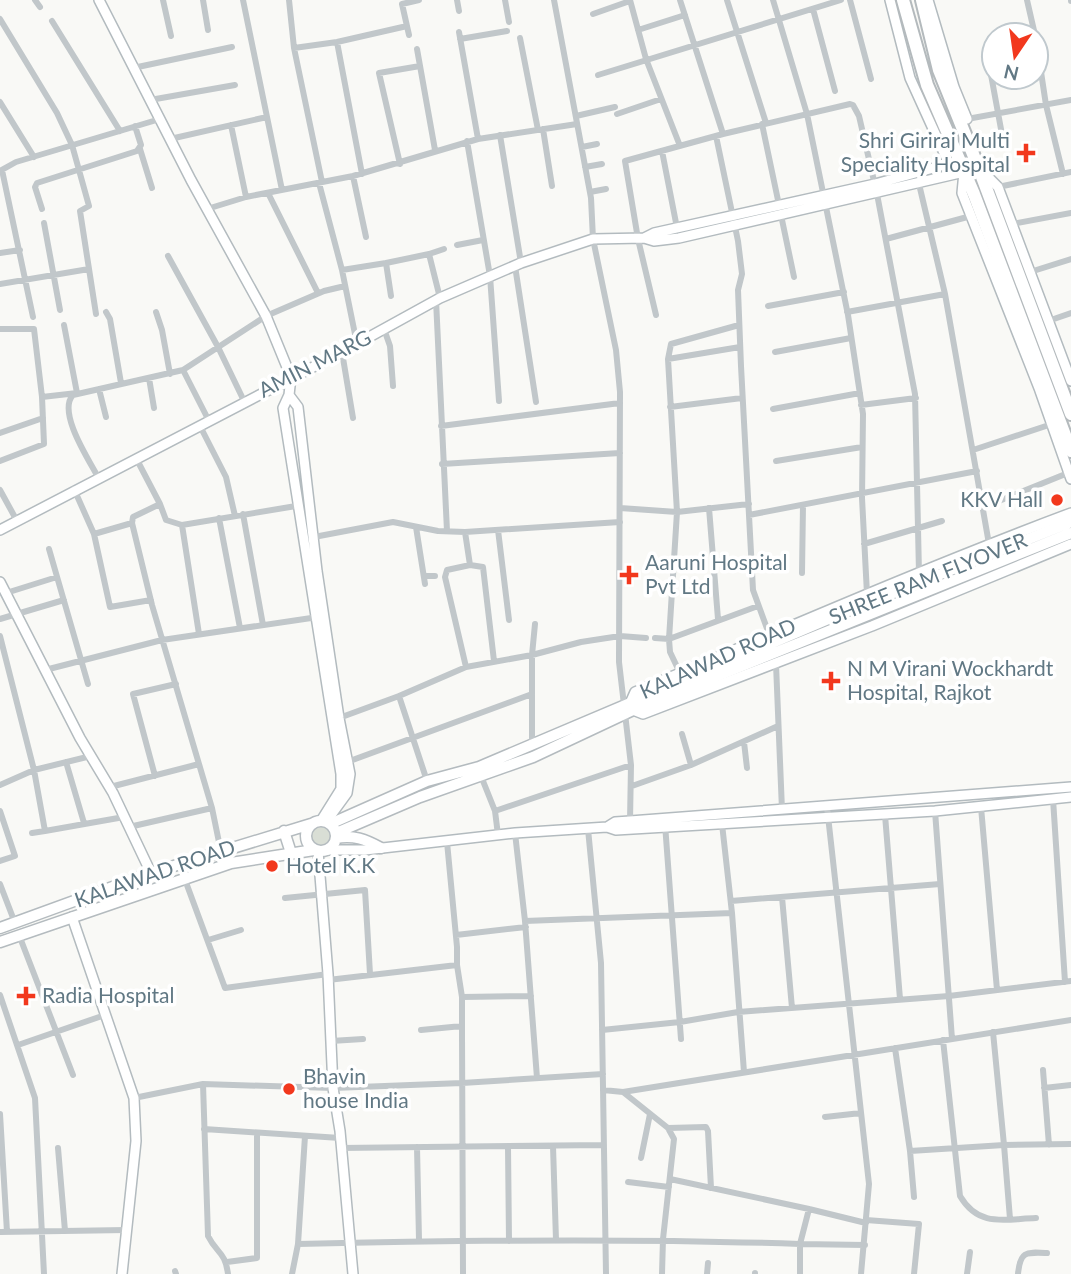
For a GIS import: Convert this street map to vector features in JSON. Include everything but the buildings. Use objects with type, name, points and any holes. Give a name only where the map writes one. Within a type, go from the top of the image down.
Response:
[{"type":"highway","points":[[904,0],[927,85],[1071,451]]},
{"type":"highway","points":[[922,0],[939,70],[963,119],[1017,275],[1071,414]]},
{"type":"main road","name":"SHREE RAM FLYOVER","points":[[629,707],[1071,522]]},
{"type":"main road","name":"SHREE RAM FLYOVER","points":[[643,701],[1071,533]]},
{"type":"main road","name":"KALAWAD ROAD","points":[[327,827],[427,780],[480,766],[629,707]]},
{"type":"main road","name":"KALAWAD ROAD","points":[[0,928],[151,873],[284,831],[327,827],[481,776],[533,757],[629,707]]},
{"type":"main road","points":[[327,827],[320,850],[306,838],[327,827],[362,838],[380,848]]},
{"type":"main road","points":[[284,831],[291,853]]},
{"type":"main road","name":"KALAWAD ROAD","points":[[0,942],[231,863],[320,850]]},
{"type":"street","points":[[35,0],[40,7]]},
{"type":"street","points":[[99,0],[207,209],[267,316],[291,377],[289,395],[283,408],[350,774],[347,793],[327,827]]},
{"type":"street","points":[[163,0],[171,36]]},
{"type":"street","points":[[203,0],[208,30]]},
{"type":"street","points":[[243,0],[282,190]]},
{"type":"street","points":[[289,0],[294,48],[320,183],[342,270],[356,344]]},
{"type":"street","points":[[410,35],[402,4],[419,0]]},
{"type":"street","points":[[457,0],[459,11]]},
{"type":"street","points":[[505,0],[509,22]]},
{"type":"street","points":[[554,0],[591,191],[593,239],[616,350],[620,403],[619,662],[629,707],[632,786],[630,821]]},
{"type":"street","points":[[680,0],[720,135],[742,274],[738,290],[739,325],[753,590],[769,634]]},
{"type":"street","points":[[727,0],[764,124],[794,276]]},
{"type":"street","points":[[773,0],[807,114],[848,312],[861,405],[867,594]]},
{"type":"street","points":[[598,75],[737,33],[816,5],[841,0]]},
{"type":"street","points":[[849,0],[871,79]]},
{"type":"street","points":[[890,0],[910,78],[958,166]]},
{"type":"street","points":[[928,0],[963,119],[1071,100]]},
{"type":"street","points":[[1027,0],[1032,21]]},
{"type":"street","points":[[593,14],[630,1],[646,59],[680,146]]},
{"type":"street","points":[[816,5],[835,90]]},
{"type":"street","points":[[638,30],[685,15]]},
{"type":"street","points":[[0,19],[57,113],[72,145],[89,206],[80,211],[96,314]]},
{"type":"street","points":[[52,21],[120,131]]},
{"type":"street","points":[[294,48],[337,42],[407,26]]},
{"type":"street","points":[[478,139],[460,36],[507,31]]},
{"type":"street","points":[[520,38],[552,186]]},
{"type":"street","points":[[337,42],[362,174]]},
{"type":"street","points":[[133,68],[232,47]]},
{"type":"street","points":[[417,49],[436,150]]},
{"type":"street","points":[[400,164],[379,73],[420,66]]},
{"type":"street","points":[[150,100],[235,85]]},
{"type":"street","points":[[994,91],[1003,140]]},
{"type":"street","points":[[998,187],[1067,173],[1044,91]]},
{"type":"street","points":[[576,116],[616,111],[661,99]]},
{"type":"street","points":[[0,102],[34,156]]},
{"type":"street","points":[[656,315],[625,161],[764,124],[853,105],[859,116],[876,189],[915,398],[919,573]]},
{"type":"street","points":[[170,139],[267,117]]},
{"type":"street","points":[[33,317],[1,170],[34,156],[160,119]]},
{"type":"street","points":[[207,209],[246,197],[362,174],[467,141],[577,124]]},
{"type":"street","points":[[232,125],[246,197]]},
{"type":"street","points":[[135,127],[152,188]]},
{"type":"street","points":[[500,135],[536,402]]},
{"type":"street","points":[[467,141],[490,276],[499,401]]},
{"type":"street","points":[[583,147],[597,144]]},
{"type":"street","points":[[42,209],[35,187],[37,183],[140,149]]},
{"type":"street","points":[[662,151],[677,228]]},
{"type":"street","points":[[586,166],[603,164]]},
{"type":"street","name":"AMIN MARG","points":[[876,189],[919,184],[958,166]]},
{"type":"street","name":"AMIN MARG","points":[[0,530],[438,299],[518,264],[593,239],[641,239],[654,242],[735,226],[780,210],[876,189],[958,166]]},
{"type":"street","points":[[979,169],[998,187],[1070,376]]},
{"type":"street","points":[[353,176],[366,237]]},
{"type":"street","points":[[919,184],[945,294],[989,544]]},
{"type":"street","points":[[591,191],[606,189]]},
{"type":"street","points":[[268,193],[318,293]]},
{"type":"street","name":"AMIN MARG","points":[[641,239],[654,233],[733,216],[780,210]]},
{"type":"street","points":[[1012,223],[1071,213]]},
{"type":"street","points":[[886,239],[930,229],[976,214],[1070,476],[984,507]]},
{"type":"street","points":[[44,223],[60,310]]},
{"type":"street","points":[[457,246],[483,240]]},
{"type":"street","points":[[342,270],[444,249]]},
{"type":"street","points":[[0,253],[20,250]]},
{"type":"street","points":[[429,254],[438,299],[442,464],[447,531]]},
{"type":"street","points":[[168,256],[244,401]]},
{"type":"street","points":[[1030,272],[1071,259]]},
{"type":"street","points":[[386,263],[391,296]]},
{"type":"street","points":[[0,284],[89,269]]},
{"type":"street","points":[[42,397],[99,389],[183,370],[267,316],[318,293],[345,286]]},
{"type":"street","points":[[768,306],[844,292]]},
{"type":"street","points":[[848,312],[945,294]]},
{"type":"street","points":[[106,312],[110,319],[121,383]]},
{"type":"street","points":[[156,312],[170,374]]},
{"type":"street","points":[[1048,321],[1071,313]]},
{"type":"street","points":[[680,673],[670,652],[669,639],[677,512],[668,359],[671,344],[739,325]]},
{"type":"street","points":[[64,326],[77,393]]},
{"type":"street","points":[[0,329],[34,329],[44,444],[0,461]]},
{"type":"street","points":[[384,329],[391,353],[393,386]]},
{"type":"street","points":[[775,352],[851,338]]},
{"type":"street","points":[[668,359],[740,347]]},
{"type":"street","points":[[342,352],[353,418]]},
{"type":"street","points":[[183,370],[226,477],[235,516]]},
{"type":"street","points":[[149,378],[154,408]]},
{"type":"street","points":[[99,389],[106,417]]},
{"type":"street","points":[[77,393],[69,399],[69,417],[98,477]]},
{"type":"street","points":[[773,409],[860,394]]},
{"type":"street","points":[[289,395],[298,407],[341,774],[341,789],[327,827]]},
{"type":"street","points":[[670,407],[742,398]]},
{"type":"street","points":[[861,405],[915,398]]},
{"type":"street","points":[[441,426],[620,403]]},
{"type":"street","points":[[0,433],[43,418]]},
{"type":"street","points":[[973,450],[1052,424]]},
{"type":"street","points":[[776,461],[862,447]]},
{"type":"street","points":[[442,464],[620,453]]},
{"type":"street","points":[[136,458],[166,520],[181,525],[296,506]]},
{"type":"street","points":[[749,515],[977,471]]},
{"type":"street","points":[[74,489],[94,534],[110,607],[150,600]]},
{"type":"street","points":[[0,490],[17,521]]},
{"type":"street","points":[[160,504],[136,514],[132,523],[150,600],[212,808],[221,852]]},
{"type":"street","points":[[620,508],[677,512],[749,504]]},
{"type":"street","points":[[802,573],[803,505]]},
{"type":"street","points":[[709,508],[718,619]]},
{"type":"street","name":"KALAWAD ROAD","points":[[1071,513],[769,634],[635,692],[629,707],[643,714],[776,664],[1071,544]]},
{"type":"street","points":[[243,514],[263,625]]},
{"type":"street","points":[[219,518],[240,628]]},
{"type":"street","points":[[864,544],[942,521]]},
{"type":"street","points":[[314,537],[393,522],[465,532],[620,522]]},
{"type":"street","points":[[94,534],[132,523]]},
{"type":"street","points":[[181,525],[199,634]]},
{"type":"street","points":[[416,527],[425,584]]},
{"type":"street","points":[[498,530],[509,620]]},
{"type":"street","points":[[465,532],[470,565]]},
{"type":"street","points":[[50,550],[88,684]]},
{"type":"street","points":[[466,667],[444,577],[447,570],[470,565],[483,567],[485,573],[494,661]]},
{"type":"street","points":[[424,576],[435,576]]},
{"type":"street","points":[[6,593],[57,577]]},
{"type":"street","points":[[0,582],[110,788],[151,873]]},
{"type":"street","points":[[0,619],[64,600]]},
{"type":"street","points":[[655,638],[669,639],[758,606]]},
{"type":"street","points":[[45,670],[162,640],[321,617]]},
{"type":"street","points":[[532,744],[535,624]]},
{"type":"street","points":[[0,636],[34,770],[45,831]]},
{"type":"street","points":[[339,718],[400,696],[466,667],[533,655],[581,642],[620,636],[646,638]]},
{"type":"street","points":[[776,664],[782,810]]},
{"type":"street","points":[[155,776],[133,694],[176,684]]},
{"type":"street","points":[[348,762],[532,694]]},
{"type":"street","points":[[400,696],[427,780]]},
{"type":"street","points":[[632,786],[691,765],[778,726]]},
{"type":"street","points":[[682,734],[691,765]]},
{"type":"street","points":[[744,741],[747,768]]},
{"type":"street","points":[[0,785],[34,770],[91,756]]},
{"type":"street","points":[[66,762],[84,823]]},
{"type":"street","points":[[110,788],[199,764]]},
{"type":"street","points":[[495,811],[631,765]]},
{"type":"street","points":[[481,776],[495,811],[498,835]]},
{"type":"street","points":[[353,1274],[333,1088],[320,850],[360,851],[515,833],[607,827],[616,830],[664,822],[782,810],[1071,787]]},
{"type":"street","points":[[607,827],[615,822],[630,821],[722,824],[886,815],[1071,797]]},
{"type":"street","points":[[603,1030],[680,1022],[738,1012],[949,996],[1068,981],[1053,799]]},
{"type":"street","points":[[827,807],[869,1184],[861,1274]]},
{"type":"street","points":[[981,807],[997,990]]},
{"type":"street","points":[[129,827],[212,808]]},
{"type":"street","points":[[0,811],[15,856],[0,861]]},
{"type":"street","points":[[935,811],[952,1039]]},
{"type":"street","points":[[886,815],[900,999]]},
{"type":"street","points":[[32,833],[124,817]]},
{"type":"street","points":[[664,822],[681,1040]]},
{"type":"street","points":[[722,824],[731,901],[744,1072]]},
{"type":"street","points":[[588,829],[601,963],[606,1274]]},
{"type":"street","points":[[515,833],[526,924],[537,1079]]},
{"type":"street","points":[[447,842],[461,997],[463,1274]]},
{"type":"street","points":[[184,877],[225,988],[457,965]]},
{"type":"street","points":[[0,884],[15,923]]},
{"type":"street","points":[[731,901],[940,884]]},
{"type":"street","points":[[285,898],[365,890],[370,974]]},
{"type":"street","points":[[782,897],[792,1008]]},
{"type":"street","points":[[456,935],[526,924],[597,918],[732,913]]},
{"type":"street","points":[[72,916],[134,1098],[136,1141],[122,1274]]},
{"type":"street","points":[[208,940],[242,930]]},
{"type":"street","points":[[19,935],[74,1075]]},
{"type":"street","points":[[0,995],[36,1098],[44,1274]]},
{"type":"street","points":[[461,997],[531,996]]},
{"type":"street","points":[[18,1045],[105,1014]]},
{"type":"street","points":[[603,1090],[623,1092],[1071,1020]]},
{"type":"street","points":[[421,1030],[462,1026]]},
{"type":"street","points":[[993,1032],[1010,1219]]},
{"type":"street","points":[[331,1041],[363,1039]]},
{"type":"street","points":[[943,1041],[960,1196],[977,1216],[989,1220],[1036,1218]]},
{"type":"street","points":[[895,1048],[914,1197]]},
{"type":"street","points":[[1043,1070],[1049,1145]]},
{"type":"street","points":[[134,1098],[203,1084],[333,1088],[603,1074]]},
{"type":"street","points":[[203,1084],[208,1236],[227,1262],[228,1274]]},
{"type":"street","points":[[1044,1088],[1071,1085]]},
{"type":"street","points":[[623,1092],[668,1128],[674,1139],[663,1239],[662,1274]]},
{"type":"street","points":[[825,1117],[861,1113]]},
{"type":"street","points":[[641,1158],[650,1114]]},
{"type":"street","points":[[0,1115],[4,1232],[126,1230]]},
{"type":"street","points":[[668,1128],[706,1127],[711,1188]]},
{"type":"street","points":[[204,1129],[340,1138]]},
{"type":"street","points":[[227,1262],[257,1258],[257,1134]]},
{"type":"street","points":[[292,1274],[298,1244],[305,1136]]},
{"type":"street","points":[[910,1151],[1071,1144]]},
{"type":"street","points":[[341,1148],[604,1145]]},
{"type":"street","points":[[553,1146],[556,1240]]},
{"type":"street","points":[[417,1147],[419,1240]]},
{"type":"street","points":[[508,1147],[509,1241]]},
{"type":"street","points":[[58,1148],[65,1231]]},
{"type":"street","points":[[670,1179],[866,1222],[919,1224],[914,1274]]},
{"type":"street","points":[[628,1182],[669,1187]]},
{"type":"street","points":[[800,1274],[800,1244],[808,1209]]},
{"type":"street","points":[[298,1244],[419,1240],[663,1239],[865,1245]]},
{"type":"street","points":[[967,1274],[970,1252]]},
{"type":"street","points":[[1018,1274],[1019,1261],[1028,1252],[1047,1253]]},
{"type":"street","points":[[707,1274],[708,1262]]},
{"type":"shaded area","points":[[322,827],[334,834],[332,841],[318,847],[309,844],[306,836],[314,828]]},
{"type":"place","name":"Shri Giriraj Multi Speciality Hospital","points":[[1026,153]]},
{"type":"place","name":"KKV Hall","points":[[1057,500]]},
{"type":"place","name":"Aaruni Hospital Pvt Ltd","points":[[629,575]]},
{"type":"place","name":"N M Virani Wockhardt Hospital, Rajkot","points":[[831,681]]},
{"type":"place","name":"Hotel K.K","points":[[272,866]]},
{"type":"place","name":"Radia Hospital","points":[[26,996]]},
{"type":"place","name":"Bhavin house India","points":[[289,1089]]}]
